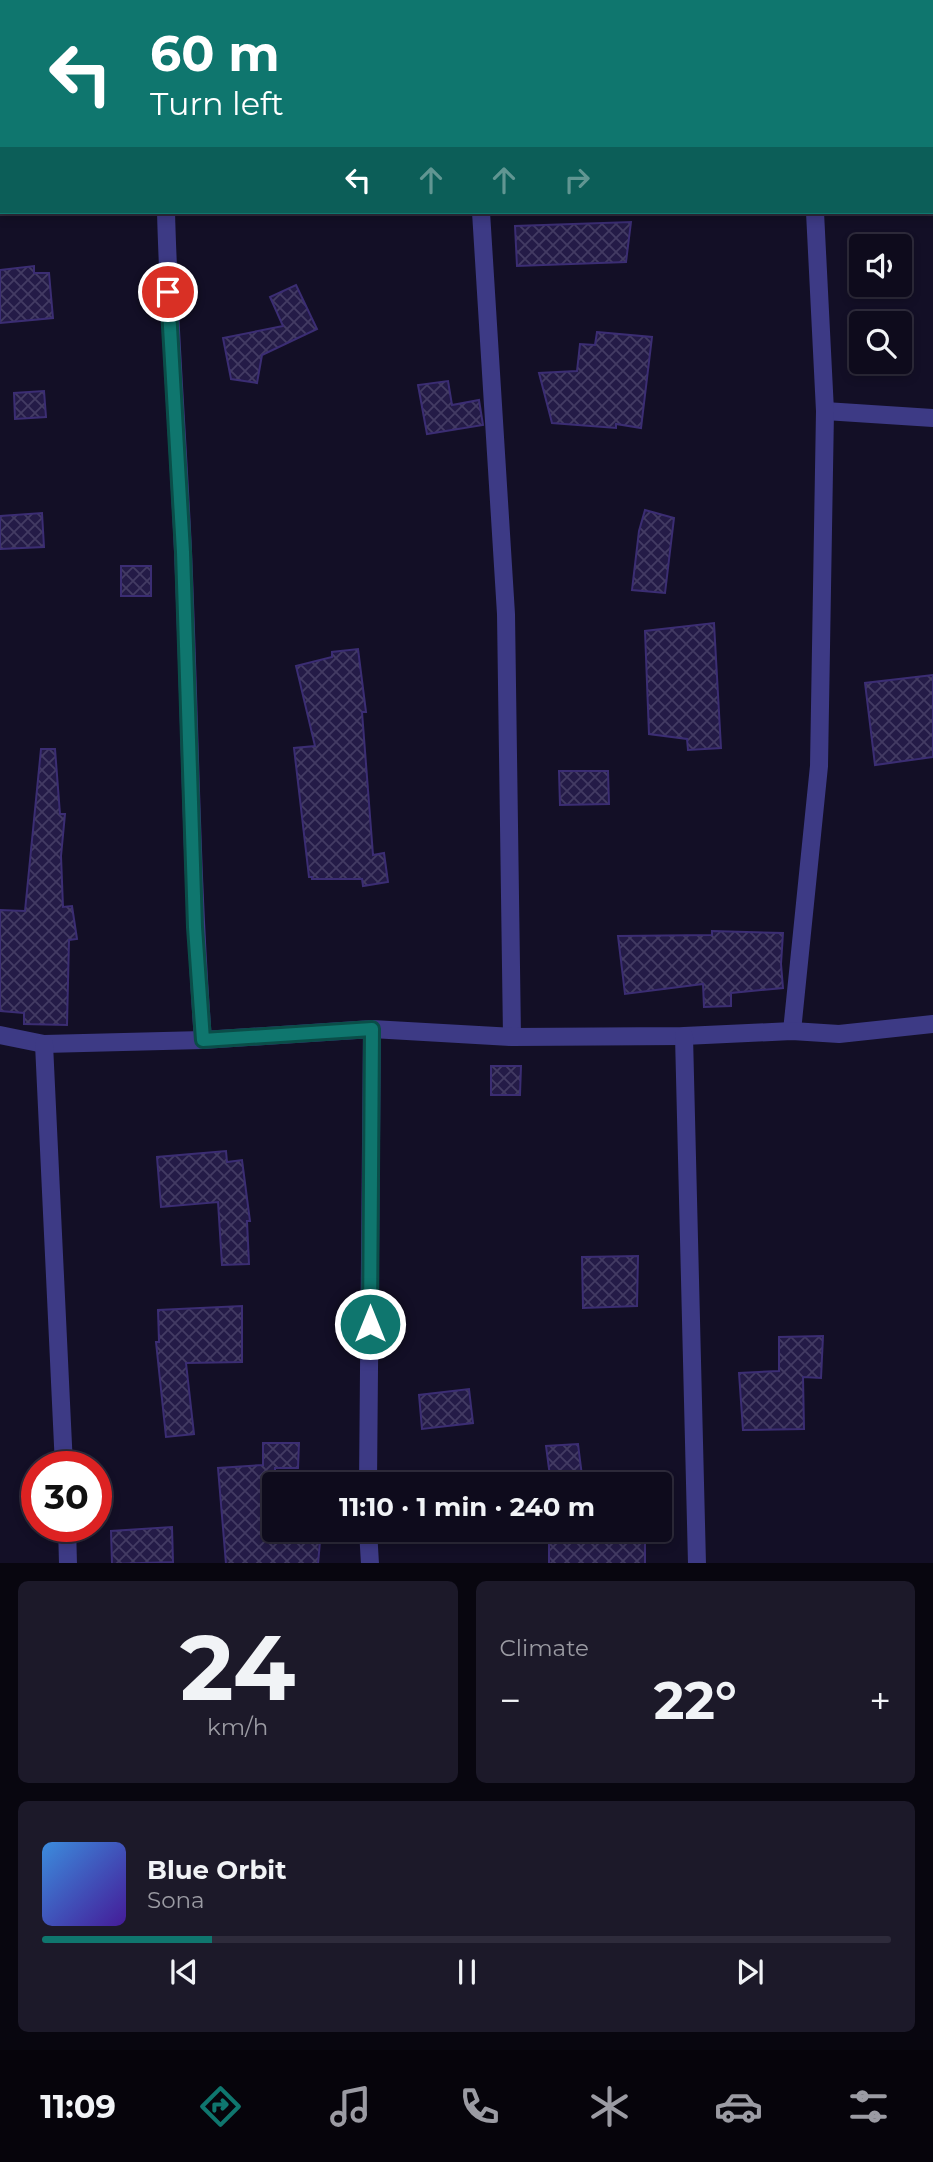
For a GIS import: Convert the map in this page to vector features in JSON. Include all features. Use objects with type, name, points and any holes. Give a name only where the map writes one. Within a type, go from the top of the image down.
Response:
[{"type":"street","points":[[166,214],[183,552],[195,927],[203,1040]]},
{"type":"street","points":[[481,214],[506,614],[512,1037]]},
{"type":"street","points":[[792,1031],[819,766],[825,411],[815,214]]},
{"type":"street","points":[[825,411],[933,418]]},
{"type":"street","points":[[0,1035],[44,1044],[203,1040],[372,1029],[512,1037],[684,1036],[792,1031],[839,1034],[933,1024]]},
{"type":"street","points":[[368,1472],[372,1029]]},
{"type":"street","points":[[684,1036],[697,1563]]},
{"type":"street","points":[[44,1044],[63,1451]]},
{"type":"street","points":[[67,1542],[68,1563]]},
{"type":"street","points":[[369,1542],[370,1563]]},
{"type":"building","points":[[631,222],[626,262],[517,266],[515,226]]},
{"type":"building","points":[[34,266],[34,273],[49,273],[53,318],[0,323],[0,270]]},
{"type":"building","points":[[296,285],[317,329],[262,355],[257,383],[231,379],[223,338],[283,326],[270,297]]},
{"type":"building","points":[[597,332],[652,337],[641,428],[616,424],[616,428],[552,423],[539,373],[577,371],[580,344],[595,345]]},
{"type":"building","points":[[448,381],[452,405],[479,400],[483,425],[427,434],[418,385]]},
{"type":"building","points":[[44,391],[46,417],[15,419],[14,393]]},
{"type":"building","points":[[645,510],[674,518],[665,593],[632,590],[639,531]]},
{"type":"building","points":[[42,513],[44,547],[0,549],[0,516]]},
{"type":"building","points":[[121,566],[151,566],[151,596],[121,596]]},
{"type":"building","points":[[714,623],[721,748],[688,750],[687,739],[649,734],[645,631]]},
{"type":"building","points":[[358,649],[366,712],[362,712],[373,855],[384,853],[388,882],[363,886],[362,879],[309,877],[294,748],[315,746],[296,666],[332,657],[332,652]]},
{"type":"building","points":[[933,675],[933,757],[875,765],[865,683]]},
{"type":"building","points":[[41,749],[55,749],[60,814],[65,814],[61,856],[63,907],[72,906],[77,939],[69,940],[67,1025],[24,1024],[24,1013],[0,1011],[0,910],[25,911]]},
{"type":"building","points":[[559,771],[608,771],[609,804],[560,805]]},
{"type":"building","points":[[712,931],[783,933],[783,988],[731,993],[731,1006],[704,1007],[703,984],[625,994],[618,936],[712,935]]},
{"type":"building","points":[[491,1066],[521,1066],[520,1095],[491,1095]]},
{"type":"building","points":[[226,1151],[227,1162],[242,1160],[250,1221],[247,1221],[249,1264],[222,1265],[218,1202],[161,1207],[157,1157]]},
{"type":"building","points":[[638,1256],[637,1306],[583,1308],[582,1257]]},
{"type":"building","points":[[242,1306],[242,1362],[186,1363],[194,1434],[166,1437],[156,1342],[159,1342],[158,1310]]},
{"type":"building","points":[[823,1336],[821,1378],[803,1377],[804,1429],[743,1430],[739,1373],[779,1371],[779,1337]]},
{"type":"building","points":[[469,1389],[473,1423],[422,1429],[419,1395]]},
{"type":"building","points":[[263,1443],[299,1443],[298,1468],[275,1468],[275,1472],[262,1472],[262,1542],[320,1542],[318,1563],[226,1563],[218,1468],[263,1465]]},
{"type":"building","points":[[578,1444],[582,1472],[549,1472],[546,1446]]},
{"type":"building","points":[[172,1527],[173,1562],[112,1563],[112,1531]]},
{"type":"building","points":[[549,1542],[645,1542],[645,1563],[549,1563]]},
{"type":"route","points":[[168,292],[183,552],[195,927],[203,1040],[372,1029],[370,1324]]}]
